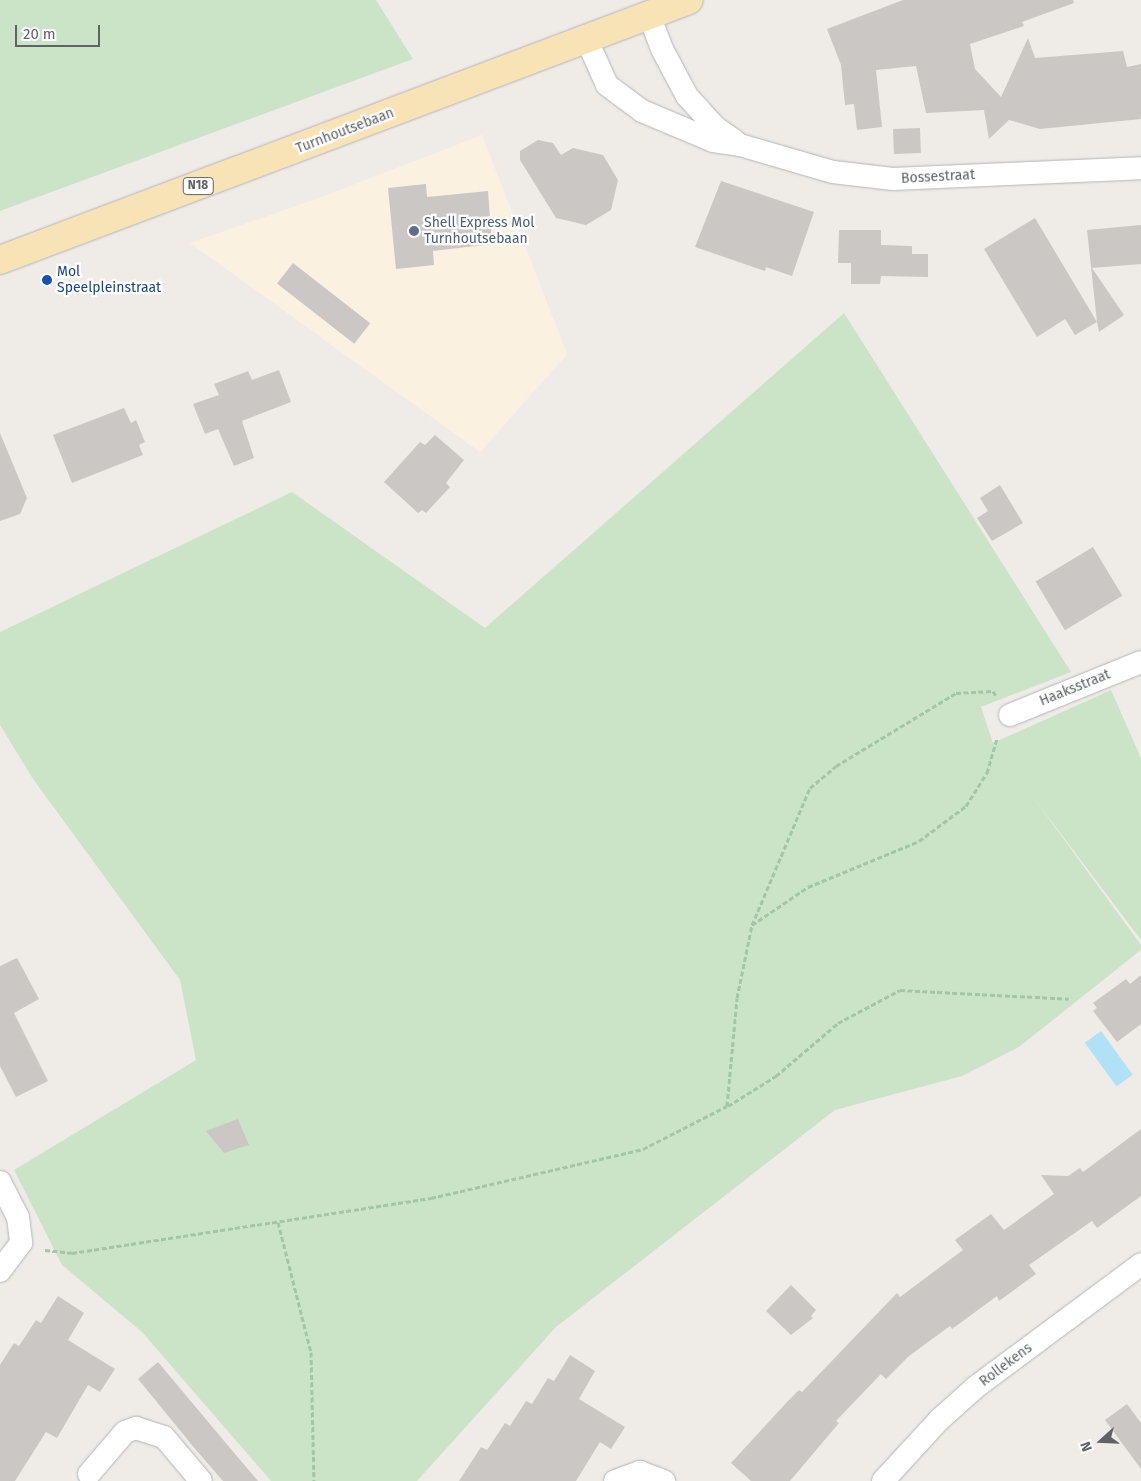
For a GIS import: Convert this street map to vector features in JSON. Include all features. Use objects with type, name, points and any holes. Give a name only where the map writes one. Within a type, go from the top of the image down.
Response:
[{"type":"main road","name":"Turnhoutsebaan","points":[[0,260],[689,0]]},
{"type":"street","name":"Bossestraat","points":[[649,15],[662,49],[687,96],[715,127],[740,145]]},
{"type":"street","name":"Bossestraat","points":[[586,38],[607,85],[642,111],[713,142],[740,145],[833,172],[893,179],[1141,168]]},
{"type":"street","name":"Haaksstraat","points":[[1010,714],[1141,662]]},
{"type":"street","points":[[0,1182],[18,1217],[21,1243],[0,1271]]},
{"type":"street","name":"Rollekens","points":[[883,1481],[939,1420],[977,1386],[1141,1264]]},
{"type":"street","points":[[90,1479],[125,1432],[136,1428],[164,1437],[201,1481]]},
{"type":"street","points":[[615,1481],[640,1472],[653,1474],[664,1481]]},
{"type":"path","points":[[727,1106],[736,998],[752,925],[810,788],[836,766],[956,693],[994,691],[1010,714],[993,743],[987,773],[966,806],[919,841],[808,887],[752,925]]},
{"type":"path","points":[[21,1243],[72,1253],[278,1222],[431,1198],[643,1149],[727,1106],[776,1076],[838,1023],[900,990],[1069,999]]},
{"type":"path","points":[[278,1222],[311,1352],[314,1481]]},
{"type":"shaded area","points":[[482,135],[567,354],[480,452],[190,243],[319,198]]},
{"type":"green space","points":[[0,0],[376,0],[413,59],[0,211]]},
{"type":"green space","points":[[844,313],[1071,672],[981,707],[993,743],[1111,690],[1141,758],[1141,940],[1033,797],[1141,945],[1141,950],[1019,1047],[962,1076],[835,1110],[556,1327],[417,1481],[271,1481],[142,1332],[62,1265],[14,1170],[196,1060],[180,980],[33,779],[0,725],[0,632],[292,492],[485,628]]},
{"type":"water","points":[[1101,1031],[1133,1075],[1117,1086],[1085,1043]]},
{"type":"building","points":[[903,0],[1073,0],[1074,3],[1022,22],[1024,26],[970,44],[975,69],[1001,97],[1028,38],[1035,58],[1123,51],[1127,67],[1141,64],[1141,119],[1040,129],[1009,120],[989,139],[984,110],[926,113],[916,66],[876,70],[882,127],[857,130],[854,104],[845,105],[841,65],[827,29]]},
{"type":"building","points":[[920,128],[921,153],[894,154],[893,129]]},
{"type":"building","points":[[538,140],[553,143],[561,155],[573,148],[603,155],[618,180],[611,210],[586,225],[556,218],[520,160],[520,151]]},
{"type":"building","points":[[721,181],[814,212],[792,276],[766,267],[765,271],[695,247]]},
{"type":"building","points":[[426,184],[427,197],[488,191],[492,244],[433,251],[434,265],[396,269],[388,188]]},
{"type":"building","points":[[1035,218],[1097,322],[1075,335],[1065,319],[1037,337],[984,249]]},
{"type":"building","points":[[1141,225],[1141,264],[1092,268],[1124,315],[1099,332],[1087,230]]},
{"type":"building","points":[[839,230],[881,230],[881,245],[912,246],[912,254],[928,254],[928,277],[881,276],[880,284],[851,284],[851,263],[838,263]]},
{"type":"building","points":[[293,263],[370,323],[354,344],[277,283]]},
{"type":"building","points":[[279,370],[291,402],[242,421],[254,458],[234,466],[218,429],[205,434],[193,404],[219,395],[214,384],[248,371],[252,380]]},
{"type":"building","points":[[124,408],[131,423],[136,420],[145,442],[139,445],[143,455],[72,483],[53,435]]},
{"type":"building","points":[[0,433],[27,498],[20,514],[0,521]]},
{"type":"building","points":[[435,435],[464,460],[446,483],[450,487],[426,513],[422,510],[418,513],[384,482],[420,442],[425,445]]},
{"type":"building","points":[[1000,485],[1023,523],[992,541],[977,518],[988,511],[980,498]]},
{"type":"building","points":[[1093,547],[1122,596],[1065,630],[1036,582]]},
{"type":"building","points":[[17,958],[39,999],[14,1013],[48,1081],[16,1097],[0,1066],[0,966]]},
{"type":"building","points":[[1141,975],[1141,1024],[1117,1042],[1093,1011],[1097,1008],[1093,1003],[1126,979],[1130,984]]},
{"type":"building","points":[[238,1119],[249,1145],[224,1153],[206,1131]]},
{"type":"building","points":[[1141,1129],[1141,1196],[1097,1228],[1092,1221],[1029,1265],[1036,1274],[999,1301],[997,1296],[952,1329],[950,1326],[909,1356],[886,1379],[881,1374],[836,1421],[839,1423],[790,1481],[751,1481],[731,1463],[787,1402],[799,1390],[802,1392],[897,1293],[900,1297],[963,1250],[955,1240],[991,1214],[1004,1230],[1054,1194],[1041,1175],[1068,1176],[1080,1168],[1083,1172]]},
{"type":"building","points":[[791,1285],[816,1310],[811,1316],[813,1318],[791,1335],[766,1311]]},
{"type":"building","points":[[58,1296],[84,1313],[68,1340],[115,1369],[100,1392],[88,1385],[57,1438],[46,1432],[15,1481],[0,1481],[0,1365],[14,1343],[19,1346],[36,1320],[41,1323]]},
{"type":"building","points":[[570,1355],[595,1371],[579,1399],[625,1427],[611,1449],[600,1442],[576,1481],[459,1481],[481,1447],[487,1450],[505,1423],[510,1426],[526,1401],[532,1404],[548,1378],[554,1381]]},
{"type":"building","points":[[158,1362],[258,1481],[223,1481],[196,1450],[138,1379]]},
{"type":"building","points":[[1127,1404],[1141,1423],[1141,1469],[1105,1420]]},
{"type":"place","name":"Shell Express Mol Turnhoutsebaan","points":[[414,231]]},
{"type":"place","name":"Mol Speelpleinstraat","points":[[47,280]]}]
